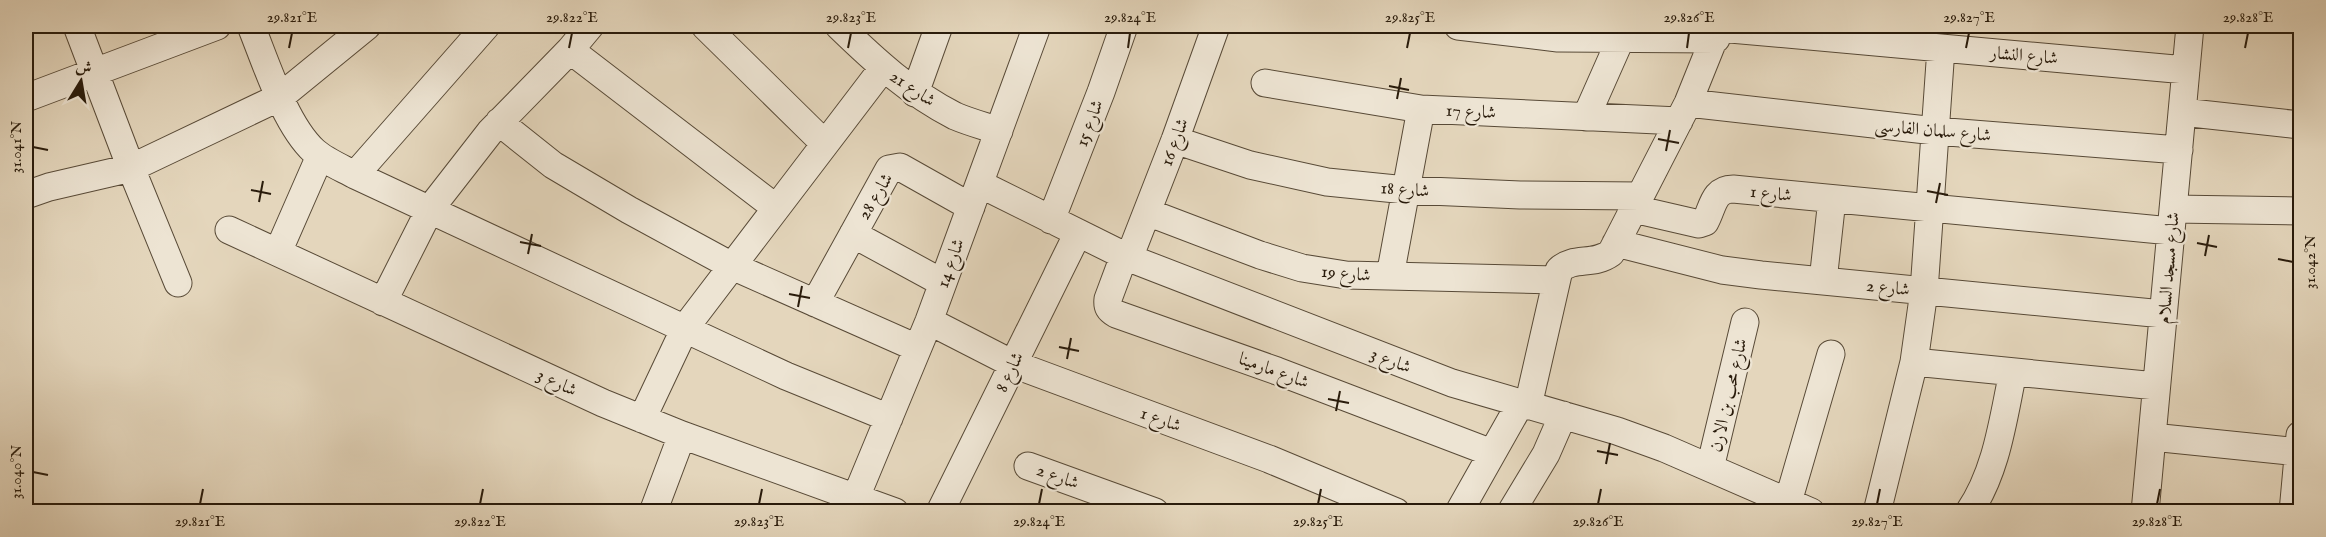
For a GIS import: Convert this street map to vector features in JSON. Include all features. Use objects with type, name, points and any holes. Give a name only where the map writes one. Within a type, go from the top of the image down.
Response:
[{"type":"street","points":[[77,26],[178,283]]},
{"type":"street","points":[[26,99],[217,26]]},
{"type":"street","points":[[251,26],[280,97],[300,134],[320,156],[355,175],[786,376],[889,418]]},
{"type":"street","points":[[26,195],[49,187],[131,168],[280,97],[367,26]]},
{"type":"street","points":[[355,175],[486,26]]},
{"type":"street","points":[[384,302],[430,209],[498,122],[570,50],[590,26]]},
{"type":"street","points":[[705,26],[824,143]]},
{"type":"street","name":"شارع 21","points":[[839,26],[883,68],[915,93],[957,117],[999,131]]},
{"type":"street","points":[[915,93],[939,26]]},
{"type":"street","name":"شارع 14","points":[[856,497],[929,321],[1037,26]]},
{"type":"street","name":"شارع 15","points":[[1051,220],[1124,26]]},
{"type":"street","name":"شارع 16","points":[[1126,257],[1147,212],[1216,26]]},
{"type":"street","name":"شارع النشار","points":[[1458,26],[1558,38],[1718,31],[2186,70]]},
{"type":"street","name":"شارع مسجد السلام","points":[[2145,512],[2190,26]]},
{"type":"street","points":[[1459,512],[1492,453],[1524,405],[1559,270],[1566,263],[1602,259],[1611,253],[1684,112],[1718,31]]},
{"type":"street","points":[[1586,117],[1631,34]]},
{"type":"street","points":[[1877,512],[1914,362],[1924,291],[1941,48]]},
{"type":"street","points":[[570,50],[776,208]]},
{"type":"street","points":[[642,419],[685,328],[883,68]]},
{"type":"street","name":"شارع 17","points":[[1265,83],[1421,109],[1586,117],[1684,112]]},
{"type":"street","points":[[1390,276],[1421,109]]},
{"type":"street","name":"شارع سلمان الفارسى","points":[[1684,112],[2179,150]]},
{"type":"street","points":[[2182,112],[2301,125]]},
{"type":"street","points":[[498,122],[554,165],[629,210],[732,266],[917,348]]},
{"type":"street","name":"شارع 18","points":[[1175,140],[1250,165],[1327,182],[1406,190],[1637,203]]},
{"type":"street","points":[[278,252],[320,156]]},
{"type":"street","name":"شارع 28","points":[[815,303],[886,174],[894,167],[900,167],[975,196]]},
{"type":"street","name":"شارع 1","points":[[1637,203],[1699,225],[1705,222],[1719,192],[1725,189],[1930,208],[2172,220],[2301,211]]},
{"type":"street","name":"شارع 3","points":[[975,196],[1051,220],[1126,257],[1419,371],[1524,405],[1636,437],[1800,507]]},
{"type":"street","points":[[1823,281],[1832,199]]},
{"type":"street","name":"شارع 19","points":[[1147,212],[1260,255],[1302,268],[1346,275],[1556,280]]},
{"type":"street","name":"شارع 3","points":[[230,230],[564,386],[682,435],[895,512]]},
{"type":"street","name":"شارع 8","points":[[940,512],[1078,233]]},
{"type":"street","points":[[853,234],[943,283]]},
{"type":"street","name":"شارع 2","points":[[1616,243],[1722,270],[2163,314]]},
{"type":"street","name":"شارع مارمينا","points":[[1126,257],[1108,299],[1107,306],[1110,311],[1277,371],[1492,453]]},
{"type":"street","name":"شارع 1","points":[[929,321],[1013,364],[1269,459],[1396,512]]},
{"type":"street","name":"شارع محب بن الارن","points":[[1710,468],[1745,322]]},
{"type":"street","points":[[1800,507],[1831,354]]},
{"type":"street","points":[[1914,362],[2157,386]]},
{"type":"street","points":[[1969,512],[1989,474],[2013,372]]},
{"type":"street","points":[[1511,512],[1546,454],[1563,415]]},
{"type":"street","points":[[653,512],[682,435]]},
{"type":"street","points":[[2152,437],[2300,443],[2293,512]]},
{"type":"street","name":"شارع 2","points":[[1028,466],[1155,512]]}]
